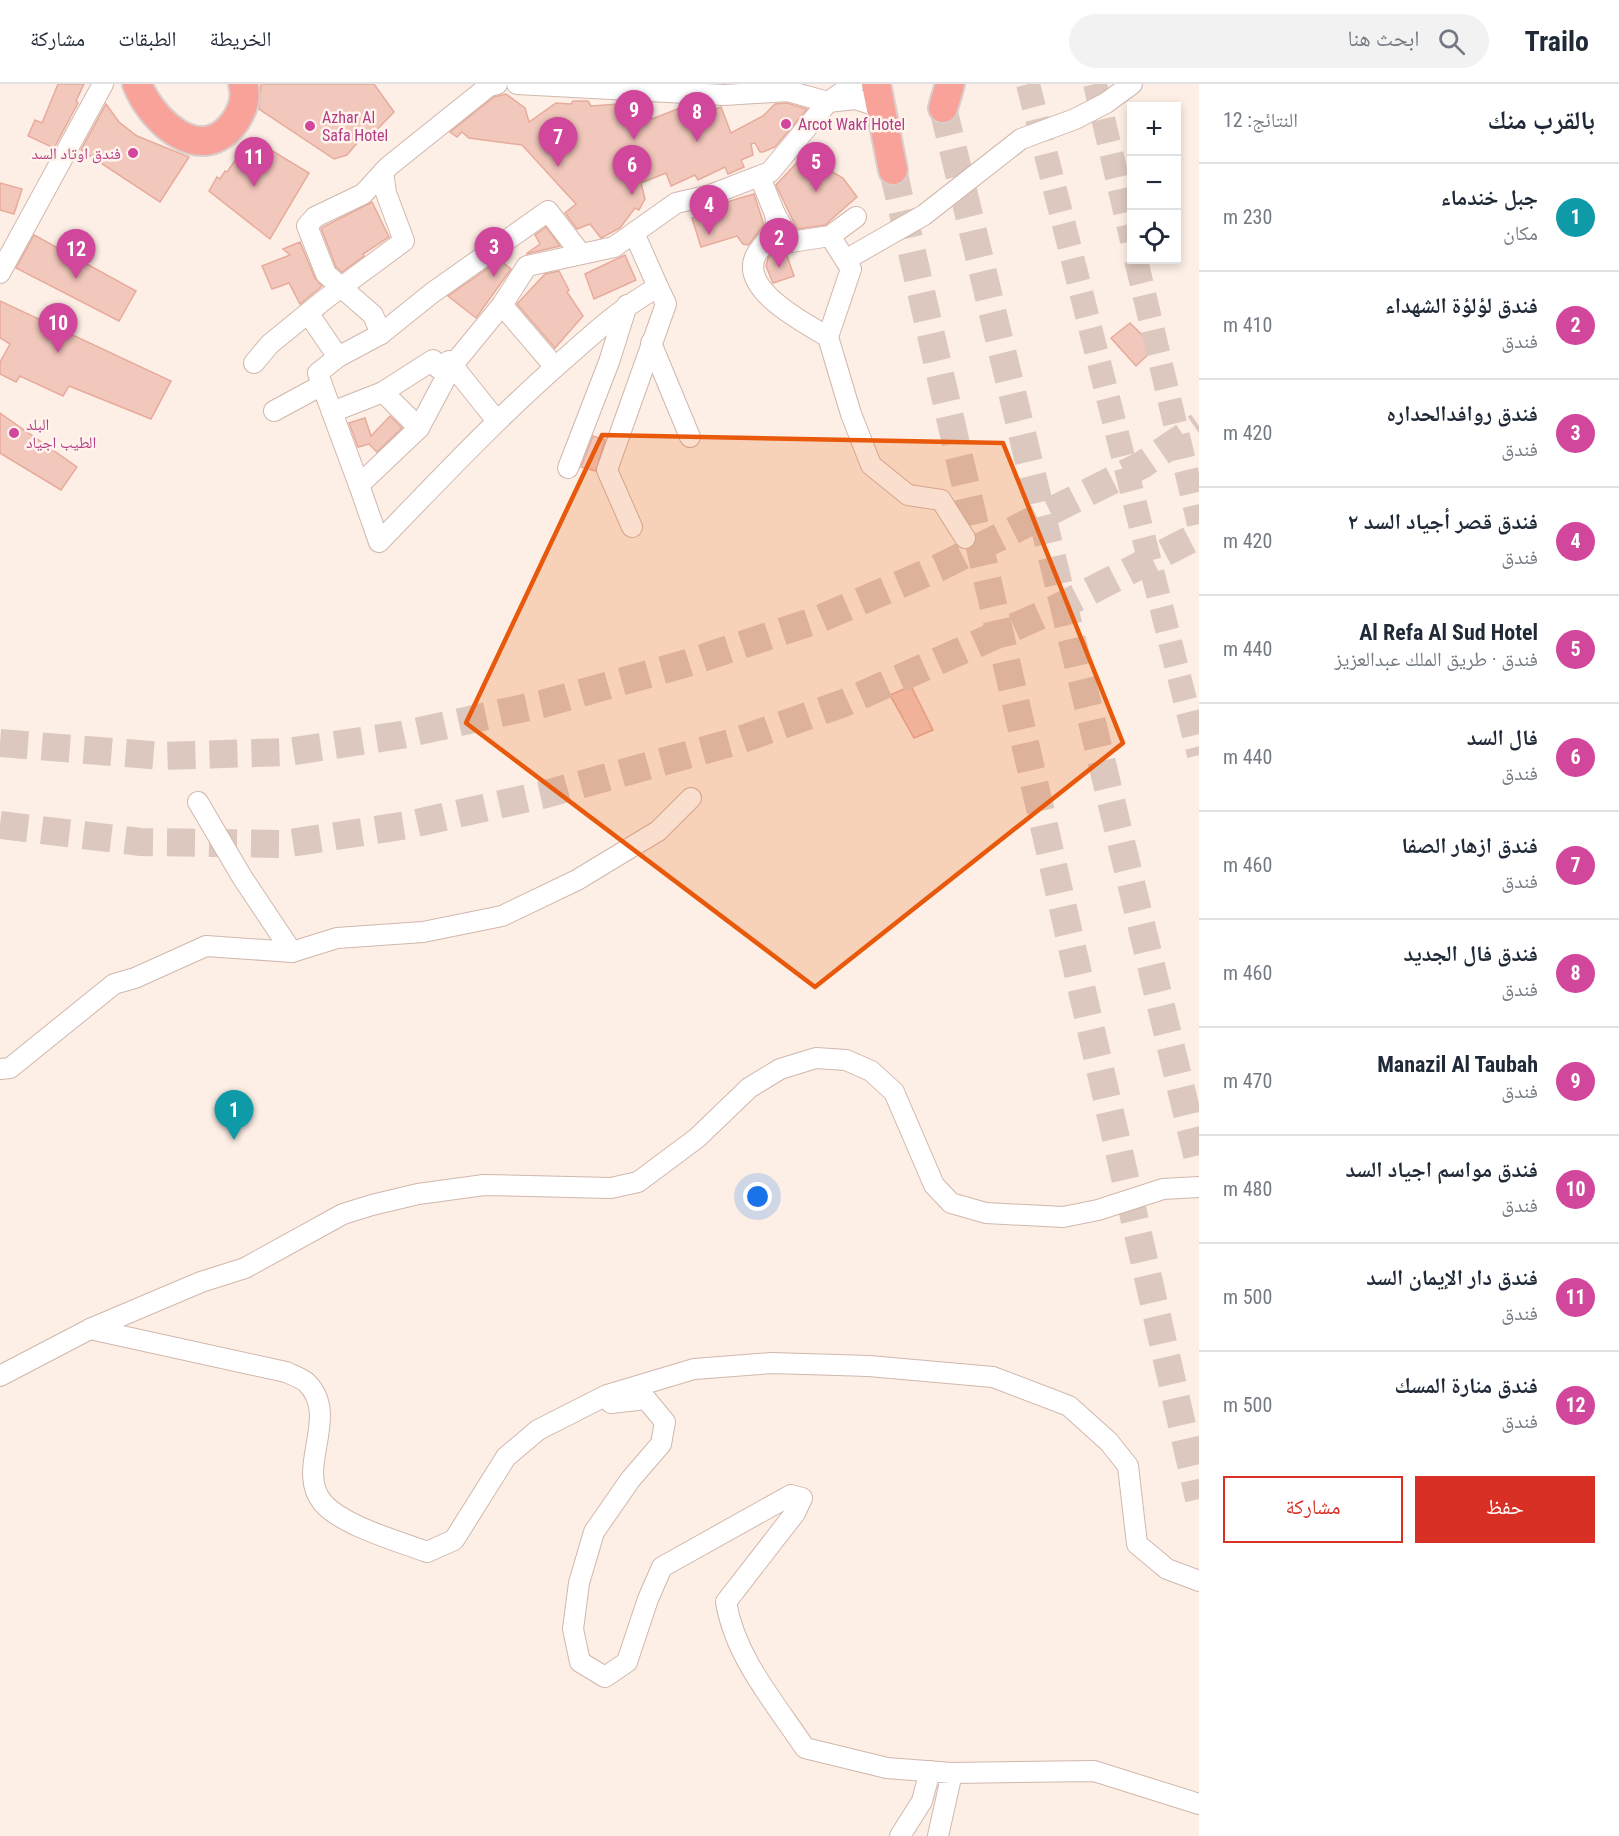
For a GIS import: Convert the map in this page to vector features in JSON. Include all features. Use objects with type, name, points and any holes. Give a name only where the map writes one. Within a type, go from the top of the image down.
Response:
[{"type":"highway","points":[[137,84],[147,106],[159,120],[182,136],[196,140],[209,140],[234,123],[243,110],[243,84]]},
{"type":"highway","points":[[876,84],[884,115],[893,170]]},
{"type":"street","points":[[0,273],[103,84]]},
{"type":"street","points":[[381,334],[373,315],[326,274],[307,226],[315,217],[338,208],[363,194],[384,172],[489,86],[497,84]]},
{"type":"street","points":[[517,84],[724,95],[788,92],[828,102],[855,99],[871,104],[884,115]]},
{"type":"street","points":[[359,485],[418,428],[452,366],[502,305],[527,266],[615,247],[676,203],[710,195],[760,177],[770,171],[828,102],[854,84]]},
{"type":"street","points":[[847,259],[924,215],[1021,139],[1075,120],[1106,103],[1132,84]]},
{"type":"street","points":[[254,363],[270,344],[308,313],[342,290],[404,241],[386,193],[384,172]]},
{"type":"street","points":[[760,177],[775,214],[791,242],[830,236],[856,217]]},
{"type":"street","points":[[581,254],[548,211],[432,293],[381,334],[338,357],[318,373],[379,542],[497,421],[555,367],[627,305],[658,287]]},
{"type":"street","points":[[775,214],[777,230],[755,257],[754,272],[766,294],[785,313],[828,337]]},
{"type":"street","points":[[632,527],[607,470],[666,304],[634,233]]},
{"type":"street","points":[[830,236],[847,259],[851,269],[828,337],[850,414],[871,465],[908,495],[941,500],[965,538]]},
{"type":"street","points":[[502,305],[555,367]]},
{"type":"street","points":[[568,468],[609,362],[627,305]]},
{"type":"street","points":[[308,313],[338,357]]},
{"type":"street","points":[[651,343],[690,437]]},
{"type":"street","points":[[332,412],[383,392],[433,360],[438,368],[449,361],[497,421]]},
{"type":"street","points":[[274,411],[322,385]]},
{"type":"street","points":[[383,392],[418,428]]},
{"type":"street","points":[[0,1070],[10,1068],[114,984],[135,978],[207,946],[292,952],[336,938],[423,932],[502,916],[577,880],[658,831],[692,798]]},
{"type":"street","points":[[198,802],[242,877],[292,952]]},
{"type":"street","points":[[0,1376],[90,1329],[201,1282],[245,1268],[343,1214],[372,1204],[418,1194],[484,1185],[611,1188],[638,1182],[697,1138],[749,1088],[780,1069],[816,1058],[846,1060],[871,1071],[894,1092],[934,1185],[951,1203],[986,1212],[1063,1217],[1098,1210],[1163,1189],[1199,1187]]},
{"type":"street","points":[[90,1329],[286,1372],[307,1383],[317,1400],[321,1419],[313,1480],[321,1502],[339,1517],[427,1552],[454,1540],[506,1457],[538,1430],[607,1395],[694,1369],[772,1363],[869,1366],[993,1377],[1069,1406],[1109,1442],[1128,1466],[1137,1544],[1167,1569],[1199,1581]]},
{"type":"street","points":[[587,1405],[646,1399],[665,1422],[661,1444],[630,1480],[594,1532],[579,1583],[573,1629],[580,1662],[605,1677],[627,1662],[648,1599],[662,1567],[791,1495],[802,1498],[795,1513],[726,1602],[729,1623],[750,1666],[806,1749],[887,1768],[952,1773],[1094,1771],[1199,1804]]},
{"type":"street","points":[[900,1836],[922,1801],[930,1771]]},
{"type":"street","points":[[938,1836],[952,1773]]},
{"type":"highlighted area","points":[[602,435],[1003,443],[1123,743],[815,987],[466,723]]},
{"type":"building","points":[[58,84],[84,84],[76,101],[78,103],[54,148],[28,136],[35,120],[42,123]]},
{"type":"building","points":[[261,84],[374,84],[394,112],[366,141],[362,137],[347,155],[334,159],[259,109]]},
{"type":"building","points":[[506,94],[525,108],[529,122],[556,103],[571,104],[573,101],[588,101],[591,106],[633,103],[640,119],[650,115],[652,119],[685,106],[700,110],[701,114],[721,107],[731,133],[763,116],[775,104],[787,103],[807,109],[775,147],[760,152],[755,143],[751,144],[753,155],[741,160],[744,167],[728,174],[725,167],[698,180],[695,175],[671,186],[666,173],[641,183],[645,199],[639,210],[635,208],[620,228],[601,238],[590,224],[577,229],[565,213],[576,204],[522,145],[469,138],[462,132],[457,137],[450,132],[494,97]]},
{"type":"building","name":"فندق اوتاد السد","points":[[106,104],[119,122],[137,136],[189,157],[160,202],[81,150]]},
{"type":"building","points":[[251,138],[309,173],[270,239],[209,191],[217,177],[220,179],[225,171],[227,172]]},
{"type":"building","points":[[807,152],[822,166],[843,178],[857,197],[825,225],[797,229],[776,185]]},
{"type":"building","points":[[0,183],[22,189],[14,214],[0,210]]},
{"type":"building","points":[[754,194],[764,225],[748,245],[743,244],[737,236],[701,247],[692,218],[723,210],[720,204]]},
{"type":"building","points":[[372,202],[389,237],[363,254],[364,256],[342,272],[336,267],[321,228]]},
{"type":"building","points":[[546,227],[560,246],[526,254],[540,244],[535,235]]},
{"type":"building","points":[[34,235],[136,291],[119,321],[16,268]]},
{"type":"building","points":[[300,242],[315,278],[322,286],[300,304],[289,283],[272,289],[262,266],[290,255],[283,249]]},
{"type":"building","points":[[779,245],[786,253],[794,276],[773,283],[766,266],[768,258]]},
{"type":"building","points":[[625,255],[636,280],[594,299],[585,274]]},
{"type":"building","points":[[500,260],[511,269],[476,318],[448,296]]},
{"type":"building","points":[[559,271],[569,290],[567,292],[583,316],[555,348],[517,304],[545,274]]},
{"type":"building","points":[[0,301],[171,381],[151,419],[69,386],[63,396],[20,376],[16,382],[0,374],[0,362],[10,344],[0,338]]},
{"type":"building","points":[[1130,323],[1155,348],[1136,366],[1111,338]]},
{"type":"building","name":"البلد الطيب اجياد","points":[[0,413],[77,467],[61,490],[0,453]]},
{"type":"building","points":[[390,416],[402,428],[377,452],[369,444],[358,447],[349,423],[365,418],[371,436]]},
{"type":"building","points":[[593,436],[605,440],[596,471],[581,467]]},
{"type":"building","points":[[911,686],[933,730],[914,738],[890,695]]},
{"type":"tunnel","points":[[1028,84],[1199,755]]},
{"type":"tunnel","points":[[1095,84],[1127,220]]},
{"type":"tunnel","points":[[943,108],[1199,1163]]},
{"type":"tunnel","points":[[893,170],[1199,1499]]},
{"type":"tunnel","points":[[1137,264],[1199,524]]},
{"type":"tunnel","points":[[0,743],[162,756],[288,752],[401,735],[542,704],[684,664],[817,620],[938,568],[1142,465],[1199,426]]},
{"type":"tunnel","points":[[0,825],[141,842],[284,844],[408,825],[546,794],[734,742],[844,703],[1057,608],[1199,535]]},
{"type":"place","name":"Arcot Wakf Hotel","points":[[786,124]]},
{"type":"place","name":"Azhar Al Safa Hotel","points":[[310,126]]},
{"type":"place","name":"Manazil Al Taubah","points":[[634,140]]},
{"type":"place","name":"فندق فال الجديد","points":[[697,142]]},
{"type":"place","name":"فندق اوتاد السد","points":[[133,153]]},
{"type":"place","name":"فندق ازهار الصفا","points":[[558,167]]},
{"type":"place","name":"فندق دار الإيمان السد","points":[[254,187]]},
{"type":"place","name":"Al Refa Al Sud Hotel","points":[[816,192]]},
{"type":"place","name":"فال السد","points":[[632,195]]},
{"type":"place","name":"فندق قصر أجياد السد ٢","points":[[709,235]]},
{"type":"place","name":"فندق لؤلؤة الشهداء","points":[[779,268]]},
{"type":"place","name":"فندق روافدالحدارہ","points":[[494,277]]},
{"type":"place","name":"فندق منارة المسك","points":[[76,279]]},
{"type":"place","name":"فندق مواسم اجياد السد","points":[[58,353]]},
{"type":"place","name":"البلد الطيب اجياد","points":[[14,433]]},
{"type":"place","name":"جبل خندماء","points":[[234,1140]]}]
